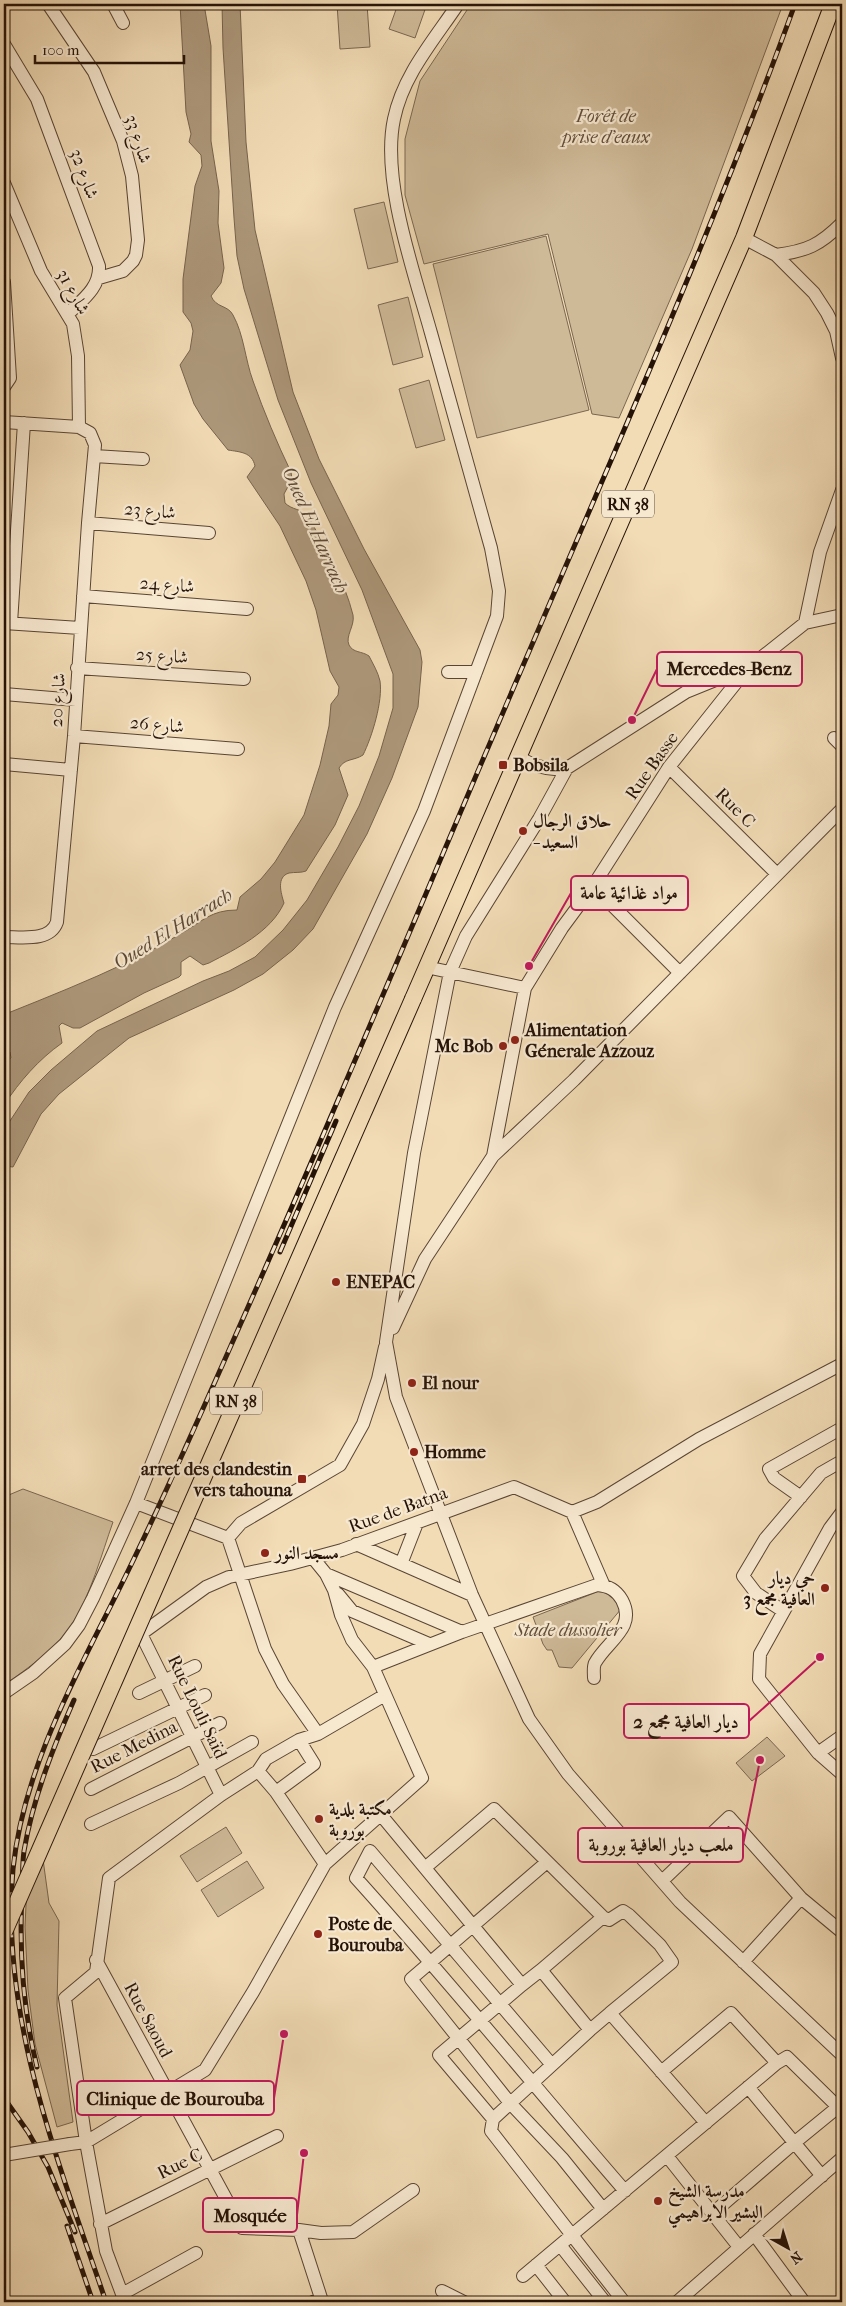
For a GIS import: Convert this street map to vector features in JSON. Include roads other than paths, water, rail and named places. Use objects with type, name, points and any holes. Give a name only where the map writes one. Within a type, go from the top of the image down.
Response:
[{"type":"main road","name":"RN 38","points":[[4,1932],[744,238],[833,4]]},
{"type":"street","name":"شارع 33","points":[[48,4],[94,72],[123,141],[132,176],[138,247],[136,255],[133,261],[122,271],[99,278]]},
{"type":"street","points":[[113,4],[123,23]]},
{"type":"street","points":[[4,1693],[44,1664],[65,1644],[79,1625],[93,1598],[136,1503],[331,1016],[420,820],[497,616],[499,603],[498,579],[395,195],[390,143],[398,103],[411,74],[458,4]]},
{"type":"street","name":"شارع 32","points":[[4,44],[37,99],[98,261],[99,278]]},
{"type":"street","name":"شارع 31","points":[[4,183],[41,271],[68,314],[75,334],[78,356],[79,427]]},
{"type":"street","points":[[776,255],[809,249],[821,243],[842,223]]},
{"type":"street","points":[[744,238],[776,255],[814,293],[836,331],[842,358]]},
{"type":"street","points":[[68,314],[94,288],[99,278]]},
{"type":"street","points":[[4,282],[10,378],[4,387]]},
{"type":"street","points":[[4,422],[79,427]]},
{"type":"street","points":[[24,423],[7,623],[80,628]]},
{"type":"street","name":"شارع 20","points":[[4,938],[47,935],[56,927],[74,736],[77,668],[95,446],[93,437],[87,430],[79,427]]},
{"type":"street","points":[[94,456],[143,459]]},
{"type":"street","points":[[805,623],[820,552],[842,490]]},
{"type":"street","name":"شارع 23","points":[[88,523],[209,534]]},
{"type":"street","name":"شارع 24","points":[[83,596],[248,609]]},
{"type":"street","name":"Rue Basse","points":[[493,1156],[525,988],[562,928],[593,886],[669,767],[741,676],[758,659],[805,623],[842,615]]},
{"type":"street","name":"شارع 25","points":[[77,668],[244,679]]},
{"type":"street","points":[[448,672],[476,672]]},
{"type":"street","points":[[518,757],[530,764],[546,768],[560,770],[567,768],[691,689],[718,679],[741,676]]},
{"type":"street","points":[[4,694],[76,700]]},
{"type":"street","name":"شارع 26","points":[[74,736],[238,749]]},
{"type":"street","points":[[4,764],[71,770]]},
{"type":"street","name":"Rue C","points":[[669,767],[777,874]]},
{"type":"street","points":[[228,1538],[242,1523],[340,1464],[363,1424],[378,1379],[386,1342],[414,1152],[450,972],[466,936],[539,819],[567,768]]},
{"type":"street","points":[[842,809],[574,1080],[493,1156],[425,1259],[386,1342],[396,1397],[472,1595],[529,1719],[568,1774],[680,1902],[842,2055]]},
{"type":"street","points":[[593,886],[680,973]]},
{"type":"street","points":[[426,966],[525,988]]},
{"type":"street","points":[[604,1586],[572,1512],[597,1502],[699,1439],[842,1364]]},
{"type":"street","points":[[800,1497],[774,1478],[770,1469],[842,1428]]},
{"type":"street","points":[[783,1610],[756,1593],[742,1576],[766,1539],[800,1497],[821,1473],[842,1461]]},
{"type":"street","name":"Rue de Batna","points":[[141,1634],[206,1587],[241,1574],[313,1558],[417,1523],[514,1487],[572,1512]]},
{"type":"street","points":[[136,1503],[228,1538],[265,1649],[283,1684],[318,1734]]},
{"type":"street","points":[[842,1512],[830,1528],[760,1654],[760,1679],[818,1753],[842,1774]]},
{"type":"street","points":[[401,1564],[417,1523]]},
{"type":"street","points":[[356,1544],[472,1595]]},
{"type":"street","points":[[4,2155],[86,2142],[205,2070],[254,1992],[325,1864],[422,1778],[373,1667],[352,1640],[334,1590],[326,1574],[313,1558]]},
{"type":"street","points":[[326,1574],[462,1632]]},
{"type":"street","points":[[373,1667],[429,1644],[597,1585],[617,1592],[623,1602],[627,1617],[626,1625],[594,1664],[594,1678]]},
{"type":"street","points":[[334,1590],[352,1611],[429,1644]]},
{"type":"street","name":"Rue Louli Saïd","points":[[141,1634],[221,1795]]},
{"type":"street","points":[[139,1693],[195,1666]]},
{"type":"street","points":[[93,1750],[205,1695]]},
{"type":"street","points":[[196,2253],[124,2298],[106,2251],[100,2224],[65,1998],[96,1972],[96,1960],[110,1878],[221,1795],[258,1771],[266,1760],[299,1740],[318,1734],[385,1695]]},
{"type":"street","name":"Rue Medina","points":[[91,1789],[220,1723]]},
{"type":"street","points":[[818,1753],[842,1736]]},
{"type":"street","points":[[276,1792],[314,1764],[299,1740]]},
{"type":"street","points":[[91,1824],[140,1803],[252,1742]]},
{"type":"street","points":[[258,1771],[276,1792],[325,1864]]},
{"type":"street","points":[[426,1867],[494,1809],[603,1917],[609,1920],[623,1911],[660,1945],[672,1962],[590,2030],[510,2103],[493,2119],[491,2130],[624,2302]]},
{"type":"street","points":[[382,1815],[522,1985]]},
{"type":"street","points":[[662,1881],[729,1817],[801,1898],[842,1932]]},
{"type":"street","points":[[552,2066],[370,1851],[356,1878],[431,1961],[532,2084],[625,2191]]},
{"type":"street","points":[[546,1862],[411,1979],[510,2103],[562,2158],[603,2209]]},
{"type":"street","points":[[743,1962],[801,1898]]},
{"type":"street","points":[[493,2119],[439,2055],[603,1917]]},
{"type":"street","name":"Rue Saoud","points":[[96,1960],[242,2228],[299,2230]]},
{"type":"street","points":[[541,1970],[590,2030]]},
{"type":"street","points":[[610,2013],[706,2123]]},
{"type":"street","points":[[662,2072],[731,2013],[777,2063]]},
{"type":"street","points":[[523,2276],[748,2087],[787,2057],[840,2104],[713,2213]]},
{"type":"street","points":[[748,2087],[822,2176]]},
{"type":"street","name":"Rue C","points":[[100,2224],[277,2136]]},
{"type":"street","points":[[667,2156],[739,2247]]},
{"type":"street","points":[[677,2302],[842,2158]]},
{"type":"street","points":[[313,2302],[321,2298],[299,2230],[321,2233],[353,2232],[414,2190]]},
{"type":"street","points":[[754,2234],[804,2302]]},
{"type":"street","points":[[560,2245],[605,2302]]},
{"type":"street","points":[[536,2265],[565,2302]]},
{"type":"street","points":[[442,2291],[464,2302]]},
{"type":"water","name":"Oued El Harrach","points":[[180,4],[204,4],[211,46],[211,141],[219,191],[218,223],[224,268],[221,283],[211,296],[216,303],[231,312],[237,323],[257,393],[291,472],[292,479],[284,494],[285,503],[308,516],[327,551],[353,615],[353,623],[348,638],[349,645],[351,648],[369,656],[380,681],[380,698],[373,729],[363,755],[347,761],[339,768],[348,795],[335,825],[306,871],[289,873],[282,878],[281,886],[284,903],[271,923],[252,939],[209,963],[203,965],[190,956],[181,962],[181,975],[179,977],[144,993],[80,1028],[73,1028],[62,1023],[59,1026],[62,1043],[30,1071],[4,1105],[4,1061],[11,1058],[10,1052],[4,1046],[4,1017],[8,1013],[128,962],[214,914],[228,910],[237,910],[240,897],[261,879],[275,862],[304,815],[320,765],[329,726],[331,704],[338,695],[339,687],[330,671],[316,610],[306,581],[280,526],[247,477],[255,466],[253,461],[248,455],[228,450],[203,419],[194,404],[180,365],[190,350],[193,331],[191,323],[183,312],[183,279],[195,186],[202,166],[201,155],[189,142],[191,134],[186,112]]},
{"type":"water","points":[[222,4],[240,4],[246,142],[255,230],[293,392],[319,459],[364,549],[420,650],[422,662],[418,707],[392,778],[367,834],[313,929],[293,950],[263,974],[234,990],[129,1038],[59,1094],[41,1114],[13,1167],[4,1166],[4,1130],[29,1092],[51,1070],[97,1031],[203,981],[229,971],[255,957],[283,930],[307,900],[359,806],[379,756],[393,708],[393,674],[362,590],[311,483],[278,400],[244,289],[237,256],[234,218]]},
{"type":"railway","points":[[106,2302],[52,2143],[37,2090],[24,2035],[15,1980],[11,1925],[13,1869],[19,1829],[29,1790],[58,1714],[171,1481],[349,1076],[668,327],[765,85],[795,4]]},
{"type":"railway","points":[[280,1252],[336,1121]]},
{"type":"railway","points":[[37,2067],[28,2024],[23,1981],[21,1937],[23,1856],[38,1793],[51,1755],[74,1700]]},
{"type":"railway","points":[[4,2098],[28,2132],[48,2167],[75,2232]]},
{"type":"railway","points":[[67,2226],[93,2302]]},
{"type":"place","name":"Mercedes-Benz","points":[[632,720]]},
{"type":"place","name":"Bobsila","points":[[503,765]]},
{"type":"place","name":"حلاق الرجال - السعيد","points":[[523,831]]},
{"type":"place","name":"مواد غذائية عامة","points":[[529,966]]},
{"type":"place","name":"Alimentation Génerale Azzouz","points":[[515,1040]]},
{"type":"place","name":"Mc Bob","points":[[503,1046]]},
{"type":"place","name":"ENEPAC","points":[[336,1282]]},
{"type":"place","name":"El nour","points":[[412,1383]]},
{"type":"place","name":"Homme","points":[[414,1452]]},
{"type":"place","name":"arret des clandestin vers tahouna","points":[[302,1479]]},
{"type":"place","name":"مسجد النور","points":[[265,1553]]},
{"type":"place","name":"حي ديار العافية مجمع 3","points":[[825,1588]]},
{"type":"place","name":"ديار العافية مجمع 2","points":[[820,1657]]},
{"type":"place","name":"ملعب ديار العافية بوروبة","points":[[760,1760]]},
{"type":"place","name":"مكتبة بلدية بوروبة","points":[[319,1819]]},
{"type":"place","name":"Poste de Bourouba","points":[[318,1934]]},
{"type":"place","name":"Clinique de Bourouba","points":[[284,2034]]},
{"type":"place","name":"Mosquée","points":[[304,2153]]},
{"type":"place","name":"مدرسة الشيخ البشير الابراهيمي","points":[[658,2201]]},
{"type":"park label","name":"Forêt de prise d'eaux","points":[[606,126]]},
{"type":"park label","name":"Stade dussolier","points":[[568,1630]]}]
